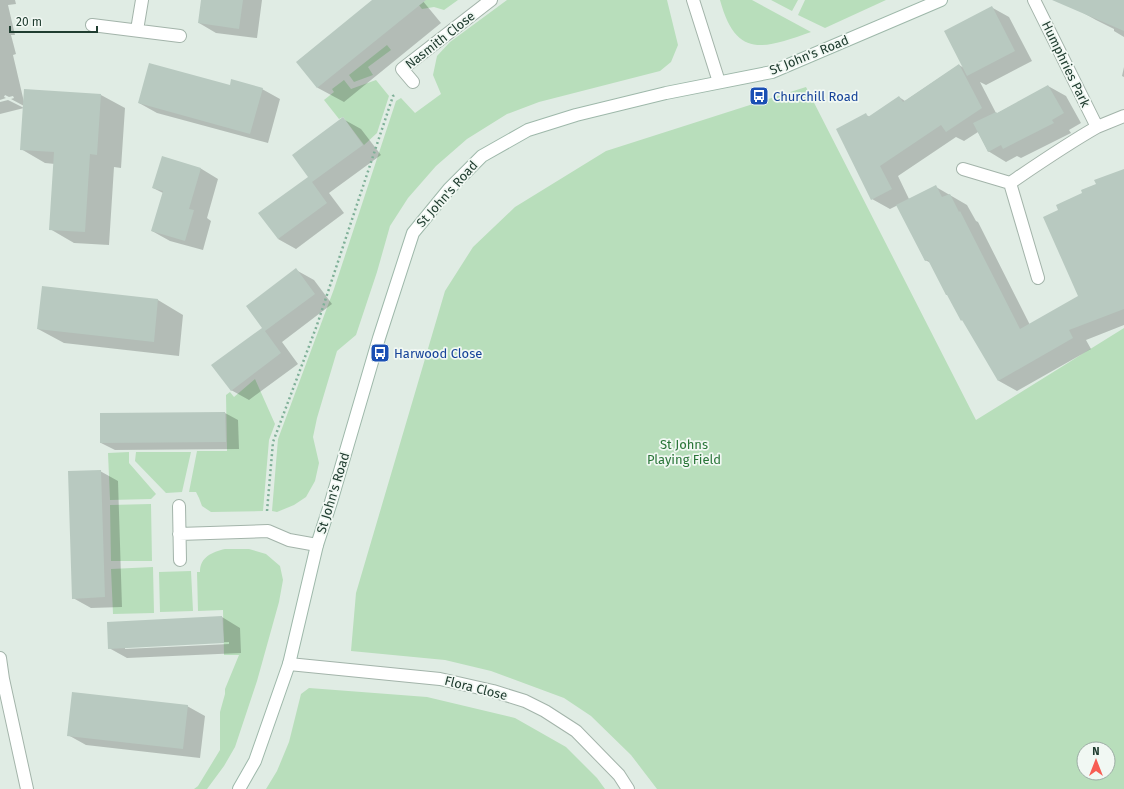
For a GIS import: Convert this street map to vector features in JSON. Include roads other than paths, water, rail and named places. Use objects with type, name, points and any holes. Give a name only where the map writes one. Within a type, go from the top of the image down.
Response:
[{"type":"street","points":[[137,30],[142,0]]},
{"type":"street","name":"Nasmith Close","points":[[413,82],[402,69],[491,0]]},
{"type":"street","points":[[694,0],[719,82]]},
{"type":"street","name":"St John's Road","points":[[239,789],[254,761],[289,664],[317,545],[379,338],[413,233],[449,189],[482,156],[528,130],[576,115],[666,93],[772,72],[941,0]]},
{"type":"street","name":"Humphries Park","points":[[1034,0],[1097,128]]},
{"type":"street","points":[[92,25],[180,36]]},
{"type":"street","points":[[1010,184],[1082,136],[1124,116]]},
{"type":"street","points":[[963,169],[1010,184]]},
{"type":"street","points":[[1010,184],[1038,278]]},
{"type":"street","points":[[179,506],[180,560]]},
{"type":"street","points":[[179,534],[268,531],[289,540],[317,545]]},
{"type":"street","points":[[0,658],[2,679],[27,789]]},
{"type":"street","name":"Flora Close","points":[[289,664],[440,679],[493,691],[525,701],[545,711],[576,731],[619,775],[628,789]]},
{"type":"place","name":"Churchill Road","points":[[759,96]]},
{"type":"place","name":"Harwood Close","points":[[380,353]]},
{"type":"park label","name":"St Johns Playing Field","points":[[684,452]]}]
